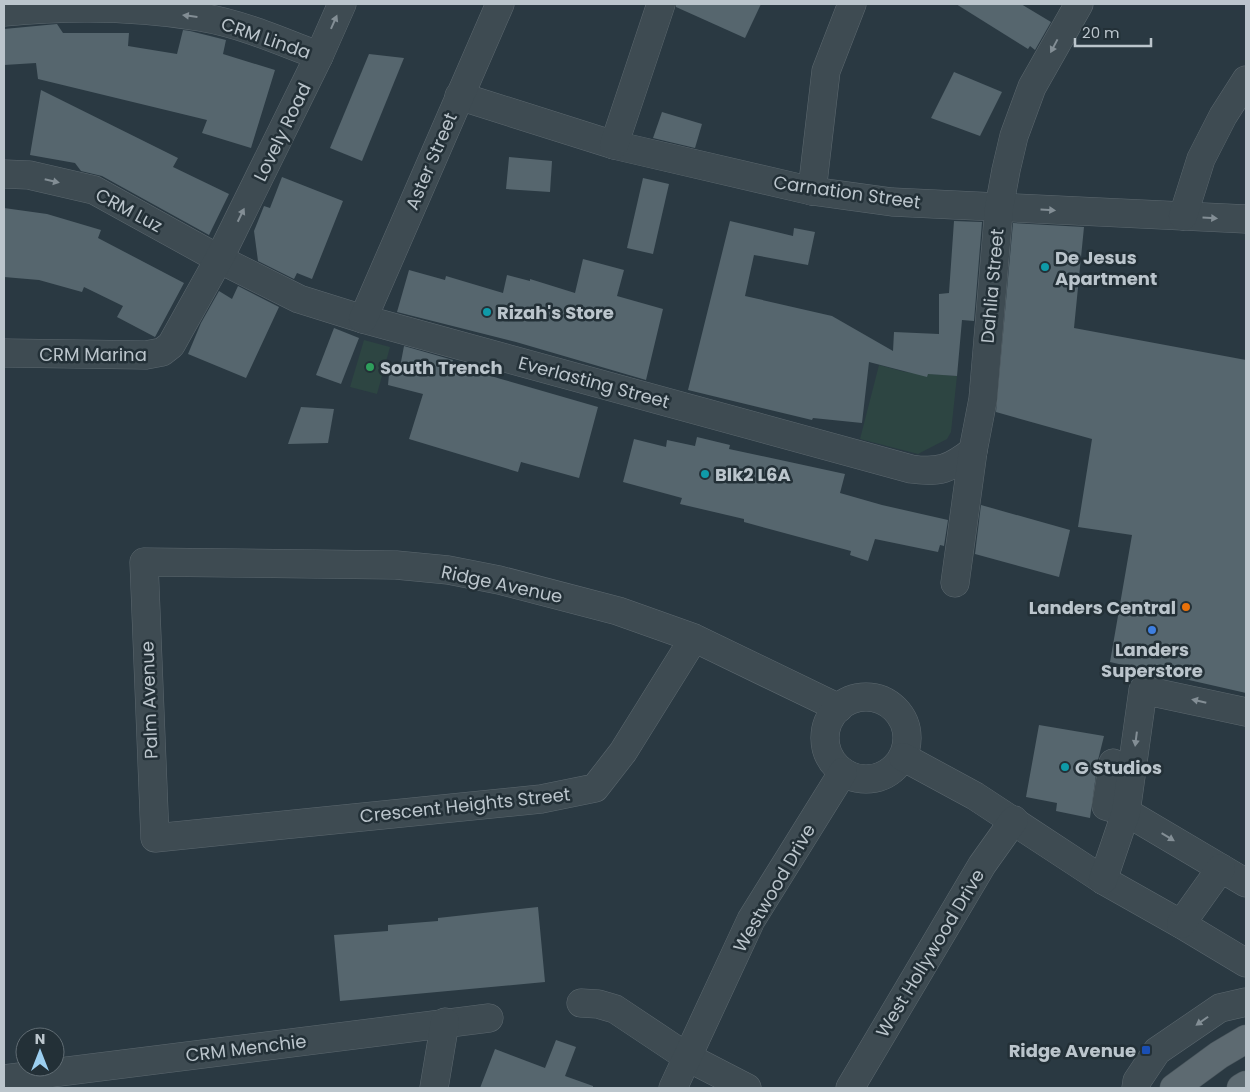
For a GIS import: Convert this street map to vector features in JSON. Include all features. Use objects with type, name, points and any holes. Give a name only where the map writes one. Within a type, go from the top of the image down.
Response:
[{"type":"main road","points":[[1174,1088],[1219,1055],[1246,1039]]},
{"type":"main road","points":[[1241,1088],[1246,1085]]},
{"type":"street","name":"Lovely Road","points":[[219,259],[319,56],[342,4]]},
{"type":"street","name":"Aster Street","points":[[363,319],[500,4]]},
{"type":"street","points":[[614,145],[661,4]]},
{"type":"street","points":[[812,191],[826,71],[852,4]]},
{"type":"street","name":"Dahlia Street","points":[[955,583],[973,452],[983,399],[999,208],[1014,136],[1032,87],[1079,4]]},
{"type":"street","name":"CRM Linda","points":[[4,12],[49,8],[128,8],[202,17],[259,32],[319,56]]},
{"type":"street","points":[[1183,216],[1200,159],[1223,116],[1246,80]]},
{"type":"street","name":"Carnation Street","points":[[459,96],[614,145],[812,191],[892,202],[1246,219]]},
{"type":"street","name":"CRM Luz","points":[[4,174],[30,175],[94,190],[219,259]]},
{"type":"street","name":"Everlasting Street","points":[[219,259],[299,299],[363,319],[910,469],[937,471],[954,466],[973,452]]},
{"type":"street","name":"CRM Marina","points":[[4,353],[146,355],[162,352],[175,340],[219,259]]},
{"type":"street","name":"Ridge Avenue","points":[[144,562],[396,565],[448,570],[498,580],[609,609],[694,638],[839,708]]},
{"type":"street","name":"Palm Avenue","points":[[144,562],[155,838]]},
{"type":"street","name":"Crescent Heights Street","points":[[155,838],[541,799],[595,788],[622,752],[694,638]]},
{"type":"street","points":[[1103,880],[1126,812],[1143,690],[1246,712]]},
{"type":"street","points":[[874,698],[891,706],[903,721],[907,733],[907,745],[903,757],[892,770],[877,778],[859,779],[843,772],[827,753],[825,741],[828,723],[839,708],[850,701],[874,698]]},
{"type":"street","points":[[903,757],[1014,820],[1103,880],[1246,963]]},
{"type":"street","points":[[1113,763],[1106,806],[1126,812],[1246,883]]},
{"type":"street","name":"Westwood Drive","points":[[673,1088],[752,920],[843,772]]},
{"type":"street","name":"West Hollywood Drive","points":[[850,1088],[982,865],[1014,820]]},
{"type":"street","points":[[1181,924],[1220,868]]},
{"type":"street","points":[[1136,1088],[1137,1081],[1157,1051],[1220,1008],[1246,1002]]},
{"type":"street","points":[[581,1003],[598,1004],[615,1009],[687,1057],[747,1088]]},
{"type":"street","name":"CRM Menchie","points":[[4,1079],[445,1022],[489,1018]]},
{"type":"street","points":[[434,1088],[445,1022]]},
{"type":"green space","name":"South Trench","points":[[364,340],[390,347],[377,394],[350,387]]},
{"type":"green space","points":[[879,365],[905,372],[957,376],[951,432],[947,439],[918,454],[860,439]]},
{"type":"building","points":[[676,4],[761,4],[745,38],[676,7]]},
{"type":"building","points":[[956,4],[1021,4],[1051,22],[1035,50],[1030,46],[1028,49]]},
{"type":"building","points":[[57,24],[63,33],[129,33],[128,46],[177,54],[183,30],[190,31],[226,40],[223,54],[275,70],[251,148],[202,133],[207,120],[38,79],[36,63],[4,65],[4,29]]},
{"type":"building","points":[[369,54],[404,58],[362,161],[330,148]]},
{"type":"building","points":[[954,72],[1002,92],[980,136],[931,118]]},
{"type":"building","points":[[41,90],[178,158],[173,167],[229,194],[209,235],[102,176],[81,171],[75,163],[30,155]]},
{"type":"building","points":[[662,112],[702,124],[695,148],[653,138]]},
{"type":"building","points":[[509,157],[552,161],[550,192],[506,189]]},
{"type":"building","points":[[282,177],[343,201],[312,279],[297,273],[294,279],[258,261],[254,231],[264,206],[270,208]]},
{"type":"building","points":[[643,178],[669,184],[653,254],[627,248]]},
{"type":"building","points":[[4,208],[47,214],[101,230],[98,238],[184,283],[155,337],[117,317],[123,306],[84,287],[82,292],[39,280],[4,277]]},
{"type":"building","points":[[730,221],[793,236],[794,228],[815,232],[808,265],[754,255],[745,296],[832,316],[893,351],[894,332],[939,334],[939,294],[949,293],[954,221],[982,222],[974,321],[962,320],[957,376],[928,374],[927,377],[869,362],[862,423],[813,418],[812,420],[688,390]]},
{"type":"building","points":[[1013,223],[1084,227],[1074,328],[1246,360],[1246,693],[1110,662],[1132,535],[1078,527],[1092,439],[996,412]]},
{"type":"building","points":[[583,259],[624,270],[617,296],[663,309],[646,380],[516,342],[397,312],[409,270],[445,280],[446,276],[503,293],[507,275],[530,281],[530,279],[575,293]]},
{"type":"building","points":[[238,286],[279,307],[246,378],[188,354],[201,323],[219,291],[232,299]]},
{"type":"building","points":[[334,328],[359,338],[341,384],[316,375]]},
{"type":"building","points":[[404,346],[453,360],[452,364],[598,407],[579,478],[521,462],[518,472],[409,439],[423,394],[388,385],[390,364],[400,367]]},
{"type":"building","points":[[301,407],[334,409],[328,443],[288,444]]},
{"type":"building","points":[[697,437],[730,445],[729,449],[845,474],[840,493],[948,520],[944,546],[940,545],[938,552],[875,539],[868,561],[850,555],[851,551],[744,522],[744,519],[680,504],[682,498],[623,482],[634,439],[666,447],[667,440],[695,446]]},
{"type":"building","points":[[981,505],[1070,530],[1059,577],[975,554]]},
{"type":"building","name":"G Studios","points":[[1039,725],[1104,736],[1098,760],[1090,818],[1056,811],[1057,803],[1026,797]]},
{"type":"building","points":[[538,907],[545,982],[340,1001],[334,935],[388,931],[388,925],[438,921],[438,918]]},
{"type":"building","points":[[556,1040],[576,1047],[565,1076],[593,1086],[593,1088],[480,1088],[495,1049],[545,1068]]},
{"type":"place","name":"De Jesus Apartment","points":[[1045,267]]},
{"type":"place","name":"Rizah's Store","points":[[487,312]]},
{"type":"place","name":"South Trench","points":[[370,367]]},
{"type":"place","name":"Blk2 L6A","points":[[705,474]]},
{"type":"place","name":"Landers Central","points":[[1186,607]]},
{"type":"place","name":"Landers Superstore","points":[[1152,630]]},
{"type":"place","name":"G Studios","points":[[1065,767]]},
{"type":"place","name":"Ridge Avenue","points":[[1146,1050]]}]
